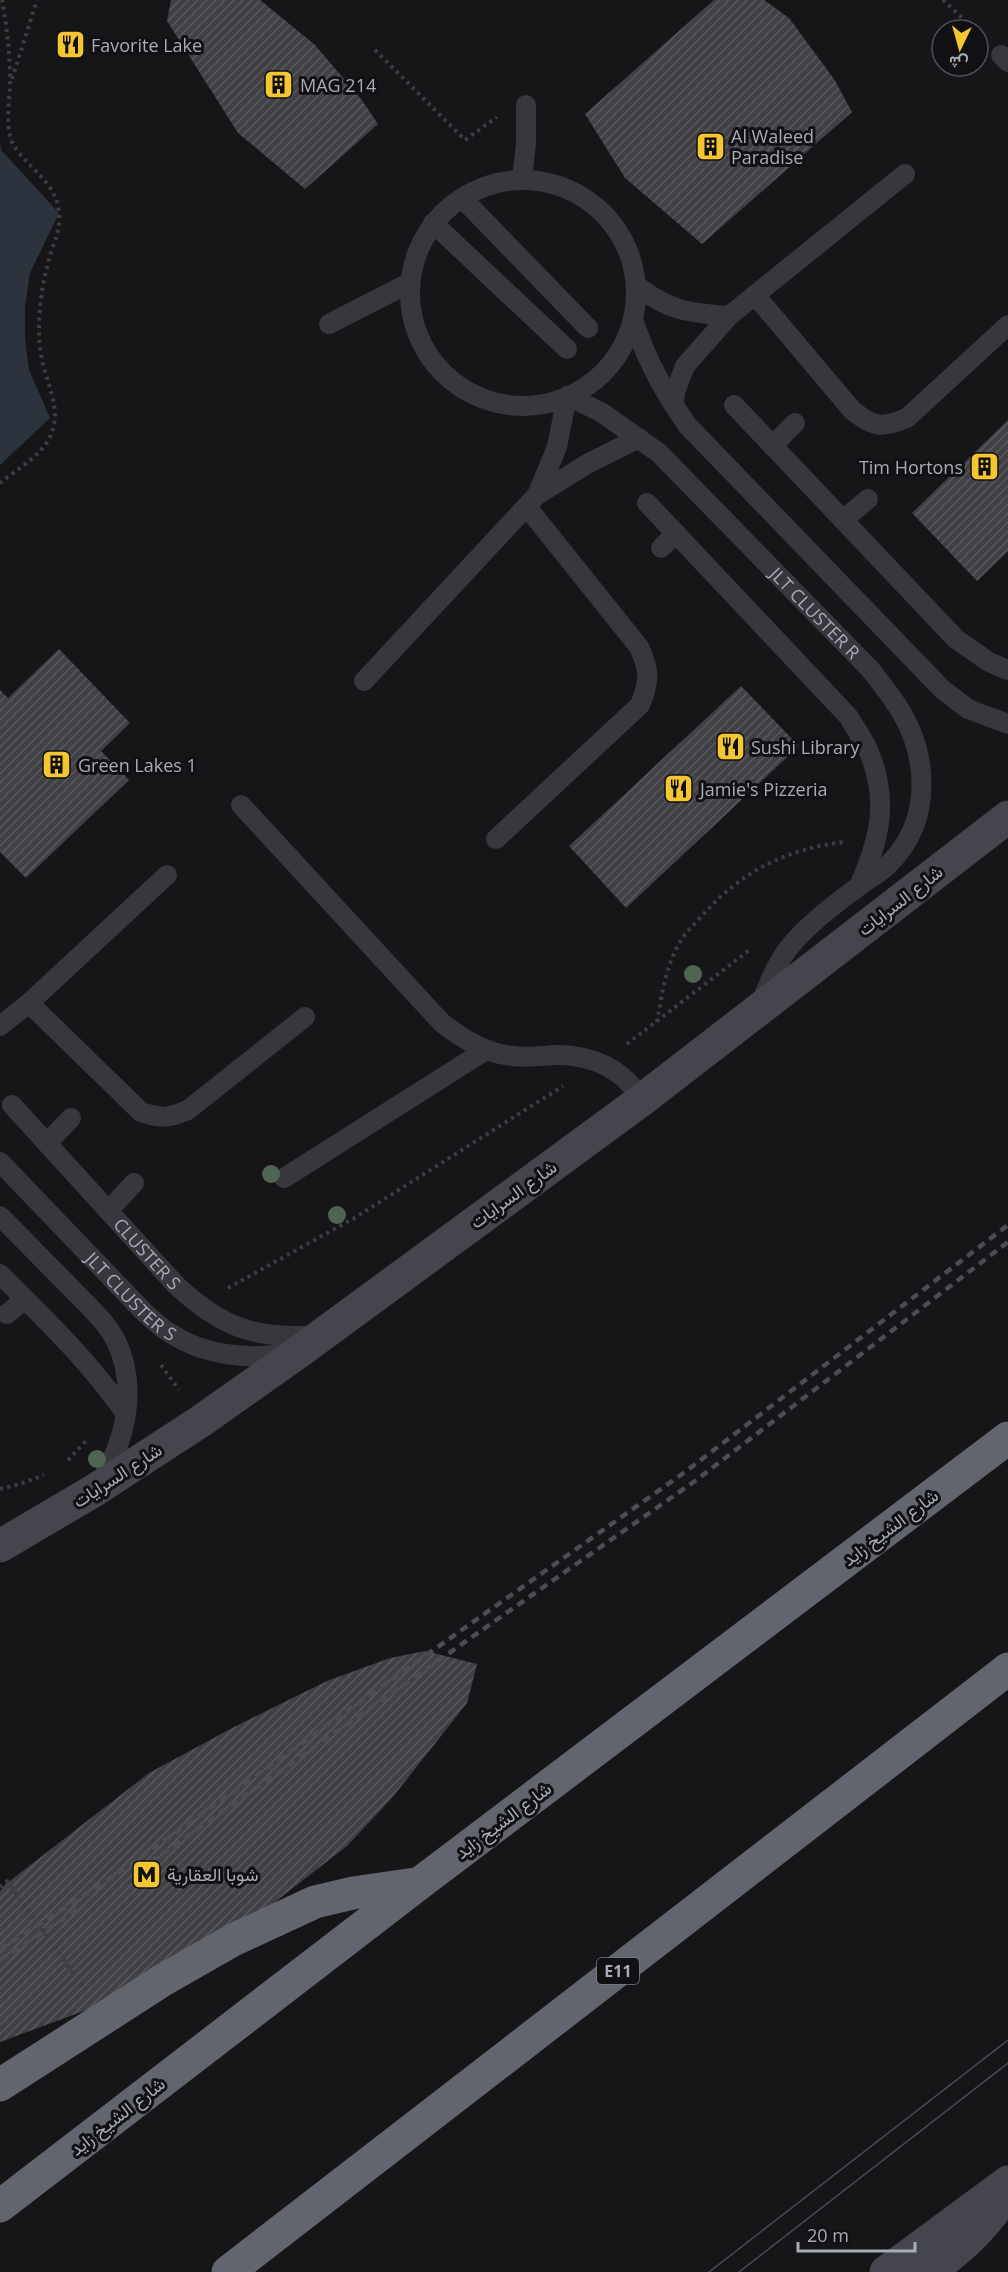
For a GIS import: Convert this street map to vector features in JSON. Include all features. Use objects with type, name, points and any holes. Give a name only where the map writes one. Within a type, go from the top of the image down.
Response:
[{"type":"highway","name":"شارع الشيخ زايد","points":[[0,2206],[420,1883],[1008,1438]]},
{"type":"highway","name":"E11","points":[[228,2272],[1008,1669]]},
{"type":"highway","points":[[0,2085],[163,1980],[233,1940],[315,1902],[353,1893],[420,1883]]},
{"type":"main road","name":"شارع السرايات","points":[[0,1546],[95,1490],[201,1421],[310,1343],[643,1098],[1008,817]]},
{"type":"main road","points":[[885,2272],[1008,2182]]},
{"type":"main road","points":[[929,2272],[978,2231],[1008,2190]]},
{"type":"lane","points":[[522,180],[526,143],[526,105]]},
{"type":"lane","points":[[674,405],[675,392],[685,366],[729,316],[905,174]]},
{"type":"lane","name":"JLT CLUSTER R","points":[[522,180],[556,185],[587,200],[612,223],[629,253],[637,286],[633,321],[620,352],[598,378],[567,396],[531,406],[492,402],[456,385],[429,357],[413,321],[409,283],[417,251],[433,223],[446,209],[479,188],[522,180]]},
{"type":"lane","points":[[462,198],[588,328]]},
{"type":"lane","points":[[433,223],[567,349]]},
{"type":"lane","points":[[329,324],[409,283]]},
{"type":"lane","points":[[637,286],[656,300],[678,310],[729,316]]},
{"type":"lane","points":[[755,295],[852,410],[868,422],[888,426],[907,418],[1008,326]]},
{"type":"lane","name":"JLT CLUSTER R","points":[[633,321],[646,357],[674,405],[687,425],[713,453],[926,674],[968,709],[1008,724]]},
{"type":"lane","points":[[532,501],[557,447],[567,396]]},
{"type":"lane","name":"JLT CLUSTER R","points":[[567,396],[601,412],[659,453],[870,669],[894,699],[911,733],[922,770],[921,805],[909,838],[887,866],[791,944],[771,978],[758,1010]]},
{"type":"lane","points":[[734,405],[956,639],[989,662],[1008,670]]},
{"type":"lane","points":[[772,446],[795,423]]},
{"type":"lane","points":[[364,681],[532,501],[587,464],[639,438]]},
{"type":"lane","points":[[843,520],[868,499]]},
{"type":"lane","points":[[496,839],[640,705],[648,687],[647,666],[639,647],[532,501]]},
{"type":"lane","points":[[647,504],[675,533],[735,610],[848,716],[868,751],[880,788],[880,822],[873,855],[860,886]]},
{"type":"lane","points":[[661,548],[675,533]]},
{"type":"lane","points":[[241,805],[442,1023],[463,1038],[486,1050],[512,1056],[578,1057],[599,1063],[620,1074],[643,1098]]},
{"type":"lane","points":[[0,1026],[167,874]]},
{"type":"lane","points":[[0,1008],[29,1002]]},
{"type":"lane","points":[[29,1002],[141,1112],[157,1117],[174,1116],[188,1110],[304,1017]]},
{"type":"lane","points":[[285,1178],[486,1050]]},
{"type":"lane","name":"CLUSTER S","points":[[12,1105],[197,1305],[226,1323],[256,1333],[288,1337],[310,1343]]},
{"type":"lane","points":[[47,1143],[71,1118]]},
{"type":"lane","name":"JLT CLUSTER S","points":[[0,1162],[145,1313],[171,1334],[201,1348],[233,1356],[267,1357],[310,1343]]},
{"type":"lane","points":[[108,1211],[134,1183]]},
{"type":"lane","name":"JLT CLUSTER S","points":[[0,1216],[100,1318],[116,1340],[126,1367],[128,1399],[120,1441],[110,1467],[95,1490]]},
{"type":"lane","points":[[0,1274],[88,1363],[126,1414]]},
{"type":"lane","points":[[7,1314],[25,1299]]},
{"type":"path","points":[[0,483],[38,452],[50,438],[55,421],[54,403],[44,369],[39,333],[41,297],[48,261],[60,228],[58,205],[51,186],[10,138],[10,47],[2,0]]},
{"type":"path","points":[[10,85],[37,0]]},
{"type":"path","points":[[943,0],[962,18]]},
{"type":"path","points":[[375,50],[465,140],[500,115],[500,126]]},
{"type":"path","points":[[657,1022],[664,980],[681,940],[710,906],[738,880],[779,858],[818,845],[850,842]]},
{"type":"path","points":[[197,1305],[356,1217],[599,1063],[657,1022],[761,941]]},
{"type":"path","points":[[171,1334],[150,1349],[201,1421]]},
{"type":"path","points":[[65,1462],[87,1440],[90,1432]]},
{"type":"path","points":[[0,1489],[50,1472]]},
{"type":"shaded area","points":[[0,142],[1,150],[59,213],[30,273],[25,306],[25,338],[29,370],[50,418],[0,465]]},
{"type":"building","name":"MAG 214","points":[[171,0],[260,0],[315,45],[361,99],[378,124],[305,189],[238,133],[167,21]]},
{"type":"building","name":"Al Waleed Paradise","points":[[714,0],[764,0],[789,18],[834,79],[852,112],[702,244],[625,178],[585,114]]},
{"type":"building","name":"Tim Hortons","points":[[1008,420],[1008,551],[977,581],[912,513]]},
{"type":"building","name":"Green Lakes 1","points":[[59,649],[130,723],[101,751],[129,780],[26,878],[0,852],[0,690],[8,698]]},
{"type":"building","points":[[741,686],[799,746],[626,908],[569,846]]},
{"type":"building","name":"شوبا العقارية","points":[[425,1651],[477,1664],[467,1703],[392,1798],[347,1846],[239,1930],[100,2005],[0,2042],[0,1891],[6,1884],[149,1773],[234,1727],[327,1681],[390,1658]]},
{"type":"tram line","points":[[709,2272],[1008,2040]]},
{"type":"tram line","points":[[739,2272],[1008,2063]]},
{"type":"railway","points":[[0,1949],[114,1876],[685,1472],[1008,1225]]},
{"type":"railway","points":[[139,1870],[695,1481],[1008,1242]]},
{"type":"railway","points":[[0,1960],[83,1906]]},
{"type":"place","name":"Favorite Lake","points":[[70,45]]},
{"type":"place","name":"MAG 214","points":[[279,85]]},
{"type":"place","name":"Al Waleed Paradise","points":[[710,146]]},
{"type":"place","name":"Tim Hortons","points":[[984,467]]},
{"type":"place","name":"Sushi Library","points":[[730,747]]},
{"type":"place","name":"Green Lakes 1","points":[[57,765]]},
{"type":"place","name":"Jamie's Pizzeria","points":[[679,789]]},
{"type":"place","name":"شوبا العقارية","points":[[146,1874]]}]
